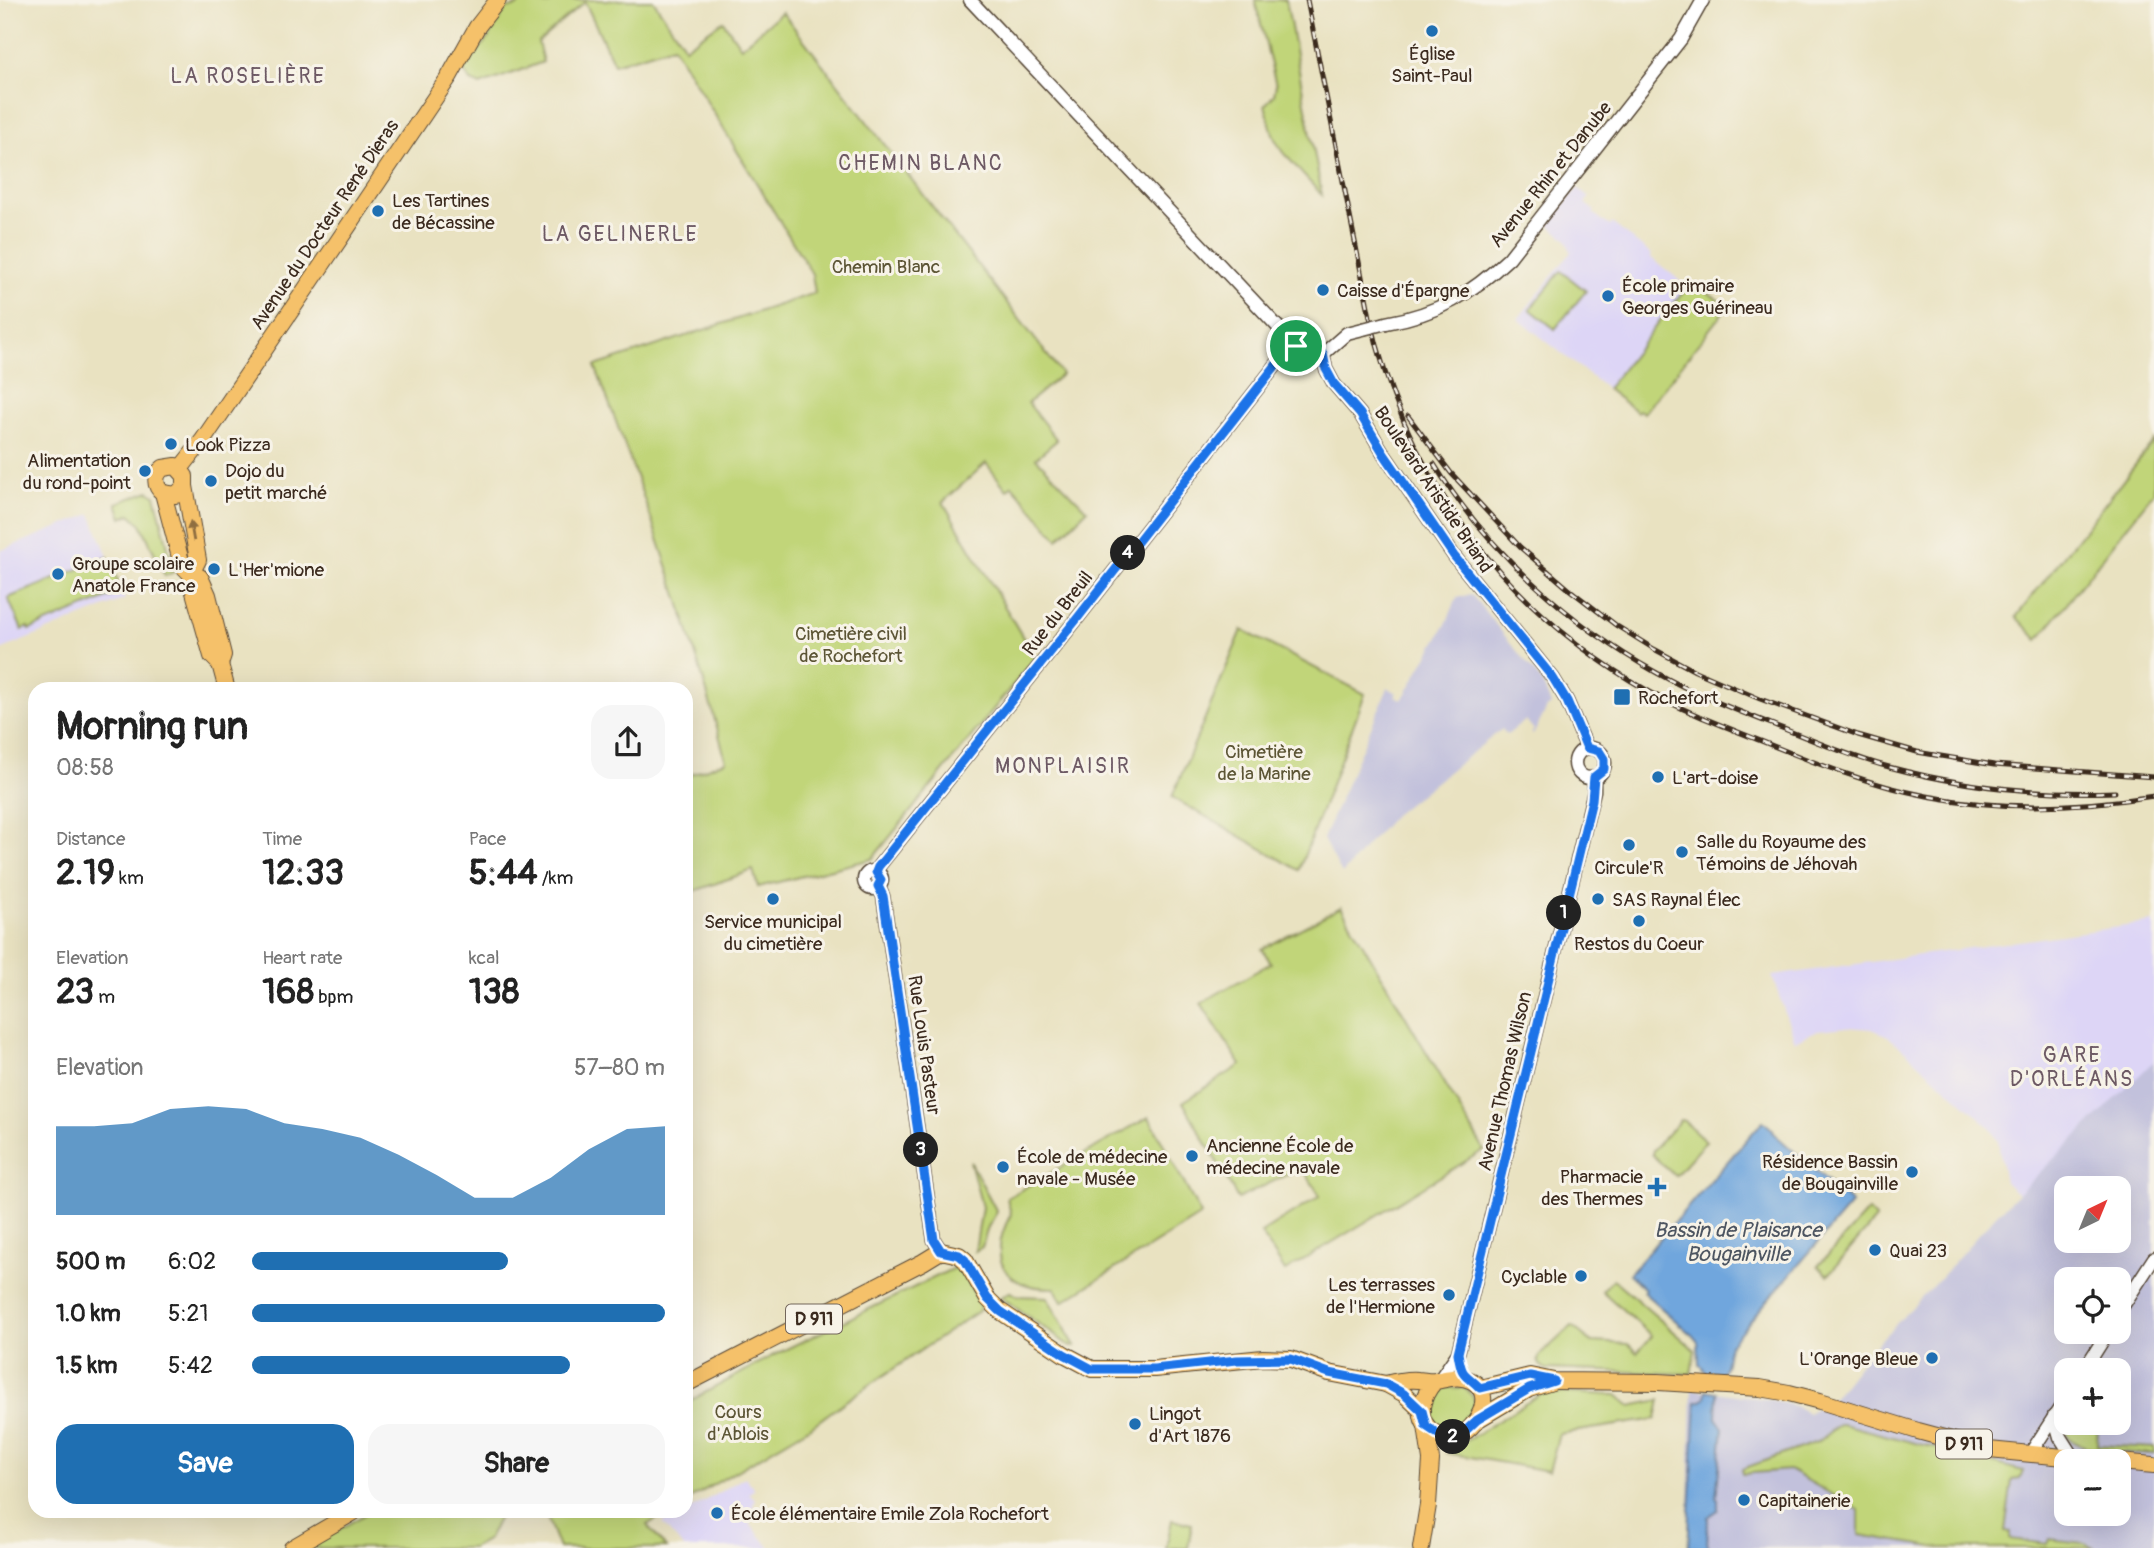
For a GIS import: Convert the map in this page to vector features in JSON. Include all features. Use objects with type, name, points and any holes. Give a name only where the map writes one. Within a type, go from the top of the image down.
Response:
[{"type":"main road","name":"Avenue du Docteur René Dieras","points":[[180,469],[203,440],[322,265],[449,77],[477,27],[498,0]]},
{"type":"main road","points":[[191,573],[184,569],[180,559],[163,494],[156,481],[159,471],[171,466],[180,469],[185,476],[184,486],[198,561],[191,573],[212,656],[220,664],[226,682]]},
{"type":"main road","points":[[163,494],[176,495],[184,486]]},
{"type":"main road","points":[[941,1251],[959,1255],[965,1260],[987,1298],[1000,1311],[1064,1354],[1092,1369],[1154,1369],[1237,1360],[1291,1359],[1329,1373],[1386,1384],[1404,1394],[1441,1436],[1449,1437],[1462,1434],[1477,1420],[1483,1401],[1473,1384],[1457,1377],[1401,1380],[1386,1384]]},
{"type":"main road","name":"D 911","points":[[693,1380],[941,1251]]},
{"type":"main road","name":"D 911","points":[[1473,1384],[1530,1376],[1554,1381],[1730,1385],[1790,1393],[1989,1450],[2054,1457]]},
{"type":"main road","points":[[1421,1548],[1431,1460],[1424,1418],[1425,1394],[1437,1380]]},
{"type":"main road","name":"D 911","points":[[1477,1420],[1529,1389],[1554,1381]]},
{"type":"main road","points":[[1431,1460],[1449,1437]]},
{"type":"main road","points":[[2131,1463],[2154,1465]]},
{"type":"main road","points":[[292,1548],[344,1518]]},
{"type":"street","points":[[970,0],[1296,346],[1323,354]]},
{"type":"street","name":"Avenue Rhin et Danube","points":[[1323,354],[1347,333],[1406,319],[1456,300],[1474,289],[1508,258],[1681,38],[1703,0]]},
{"type":"street","name":"Rue du Breuil","points":[[876,872],[1287,351],[1296,346]]},
{"type":"street","name":"Boulevard Aristide Briand","points":[[1323,354],[1326,369],[1334,384],[1360,414],[1454,556],[1553,678],[1567,701],[1587,748]]},
{"type":"street","points":[[1583,749],[1599,751],[1604,759],[1604,769],[1594,777],[1584,777],[1575,765],[1576,756],[1583,749]]},
{"type":"street","name":"Avenue Thomas Wilson","points":[[1437,1380],[1458,1353],[1592,800],[1594,777]]},
{"type":"street","name":"Rue Louis Pasteur","points":[[876,872],[870,871],[864,879],[869,887],[878,886],[883,896],[934,1240],[941,1251]]},
{"type":"street","points":[[2131,1293],[2154,1258]]},
{"type":"street","points":[[1458,1353],[1461,1370],[1473,1384]]},
{"type":"street","points":[[2029,1454],[2054,1416]]},
{"type":"shaded area","name":"École primaire Georges Guérineau","points":[[1578,188],[1589,197],[1585,203],[1595,211],[1593,213],[1610,226],[1612,223],[1688,287],[1607,389],[1518,319],[1571,252],[1566,239],[1548,224]]},
{"type":"shaded area","name":"Groupe scolaire Anatole France","points":[[91,514],[125,599],[0,650],[0,551]]},
{"type":"shaded area","points":[[1471,594],[1542,682],[1551,705],[1533,735],[1531,733],[1534,730],[1526,720],[1507,735],[1502,729],[1394,815],[1342,874],[1323,839],[1388,688],[1402,700],[1446,624],[1457,598]]},
{"type":"shaded area","points":[[2154,922],[2154,1072],[2057,1176],[2054,1176],[2030,1205],[2005,1182],[1998,1141],[1989,1126],[1888,1036],[1872,1029],[1847,1027],[1818,1030],[1795,1041],[1772,976]]},
{"type":"shaded area","points":[[2154,1061],[2154,1548],[1688,1548],[1692,1389],[1772,1400],[1795,1406],[1808,1413],[1834,1397],[1869,1352],[1996,1215]]},
{"type":"shaded area","name":"École élémentaire Emile Zola Rochefort","points":[[745,1477],[755,1489],[749,1493],[755,1499],[752,1510],[744,1516],[770,1548],[684,1548],[662,1523],[671,1518],[693,1518],[693,1508]]},
{"type":"green space","name":"Cimetière civil de Rochefort","points":[[522,0],[537,0],[546,5],[550,4],[551,0],[653,0],[685,47],[723,21],[741,47],[782,12],[1062,374],[1028,403],[1057,440],[1036,458],[1087,510],[1058,539],[1012,485],[1007,490],[986,463],[943,502],[1035,658],[872,859],[758,887],[753,870],[693,891],[693,773],[726,761],[666,562],[595,366],[815,293],[812,274],[673,46],[614,64],[585,2],[538,42],[543,62],[480,85],[471,81],[464,72],[464,67],[489,37],[506,9],[517,6]]},
{"type":"green space","points":[[1255,0],[1286,0],[1322,195],[1287,157],[1273,135],[1265,105],[1274,95],[1276,85]]},
{"type":"green space","points":[[1561,271],[1586,291],[1555,329],[1530,309]]},
{"type":"green space","points":[[1696,283],[1727,307],[1644,413],[1639,410],[1637,412],[1607,389],[1672,305],[1688,287]]},
{"type":"green space","points":[[2154,441],[2154,492],[2038,640],[2016,617]]},
{"type":"green space","points":[[149,491],[155,495],[174,572],[165,576],[141,524],[130,514],[122,518],[117,503]]},
{"type":"green space","points":[[108,557],[122,592],[29,630],[28,627],[22,630],[8,598]]},
{"type":"green space","name":"Cimetière de la Marine","points":[[1242,630],[1365,694],[1299,870],[1172,797]]},
{"type":"green space","points":[[1341,907],[1484,1150],[1285,1271],[1261,1233],[1320,1196],[1302,1167],[1238,1199],[1183,1102],[1241,1065],[1201,1003],[1271,963],[1262,949]]},
{"type":"green space","points":[[1149,1117],[1201,1215],[1062,1302],[1055,1288],[1037,1287],[1012,1277],[1004,1269],[1000,1258],[1000,1245],[1011,1214],[1007,1198]]},
{"type":"green space","points":[[1680,1120],[1706,1141],[1675,1176],[1652,1155],[1653,1150]]},
{"type":"green space","points":[[970,1161],[997,1212],[988,1227],[982,1247],[975,1251],[982,1207]]},
{"type":"green space","points":[[1868,1211],[1876,1219],[1828,1275],[1818,1266]]},
{"type":"green space","name":"Cours d'Ablois","points":[[958,1266],[981,1304],[979,1311],[812,1426],[693,1497],[693,1399],[774,1355]]},
{"type":"green space","points":[[1613,1279],[1695,1350],[1691,1374],[1546,1369],[1540,1365],[1540,1355],[1572,1326],[1592,1342],[1628,1344],[1637,1353],[1652,1336],[1602,1291]]},
{"type":"green space","points":[[1010,1292],[1018,1296],[1047,1297],[1075,1346],[1071,1347],[1001,1297]]},
{"type":"green space","points":[[1443,1387],[1464,1388],[1471,1395],[1475,1407],[1469,1417],[1450,1431],[1437,1425],[1430,1412],[1433,1392]]},
{"type":"green space","points":[[1544,1392],[1617,1395],[1630,1406],[1660,1400],[1656,1419],[1559,1434],[1549,1471],[1447,1453]]},
{"type":"green space","points":[[1842,1424],[2023,1471],[2020,1479],[2012,1480],[2005,1531],[2011,1532],[2010,1539],[2047,1544],[2049,1539],[2084,1543],[2093,1548],[1939,1548],[1859,1535],[1859,1510],[1789,1470],[1742,1474],[1742,1469],[1817,1442]]},
{"type":"green space","points":[[2068,1435],[2097,1435],[2097,1445],[2154,1448],[2154,1454],[2131,1453],[2131,1449],[2097,1449],[2071,1440]]},
{"type":"green space","points":[[359,1518],[498,1518],[488,1539],[472,1548],[307,1548]]},
{"type":"green space","points":[[547,1518],[658,1518],[647,1525],[666,1548],[559,1548]]},
{"type":"green space","points":[[1172,1520],[1192,1524],[1188,1548],[1166,1548]]},
{"type":"water","name":"Bassin de Plaisance Bougainville","points":[[1763,1121],[1852,1203],[1730,1344],[1721,1373],[1706,1374],[1699,1365],[1698,1342],[1643,1292],[1645,1289],[1629,1274]]},
{"type":"water","points":[[1706,1390],[1717,1392],[1716,1418],[1723,1428],[1716,1498],[1718,1510],[1708,1517],[1707,1548],[1688,1548],[1696,1402],[1705,1398]]},
{"type":"railway","points":[[1307,0],[1370,317],[1386,376],[1409,432],[1436,485],[1470,534],[1508,580],[1551,622],[1598,659],[1677,706],[1843,773],[1885,786],[1955,801],[2012,806],[2069,805],[2154,796]]},
{"type":"railway","points":[[1408,416],[1451,473],[1520,547],[1617,626],[1695,671],[1760,699],[1858,735],[1917,752],[1994,765],[2154,777]]},
{"type":"railway","points":[[1434,464],[1479,526],[1533,583],[1593,632],[1625,654],[1687,688],[1847,754],[1917,774],[2030,791],[2115,792]]},
{"type":"place","name":"Église Saint-Paul","points":[[1432,31]]},
{"type":"place","name":"Les Tartines de Bécassine","points":[[378,211]]},
{"type":"place","name":"Caisse d'Épargne","points":[[1323,290]]},
{"type":"place","name":"École primaire Georges Guérineau","points":[[1608,296]]},
{"type":"place","name":"Look Pizza","points":[[171,444]]},
{"type":"place","name":"Alimentation du rond-point","points":[[145,471]]},
{"type":"place","name":"Dojo du petit marché","points":[[211,481]]},
{"type":"place","name":"L'Her'mione","points":[[214,569]]},
{"type":"place","name":"Groupe scolaire Anatole France","points":[[58,574]]},
{"type":"place","name":"Rochefort","points":[[1622,697]]},
{"type":"place","name":"L'art-doise","points":[[1658,777]]},
{"type":"place","name":"Circule'R","points":[[1629,845]]},
{"type":"place","name":"Salle du Royaume des Témoins de Jéhovah","points":[[1682,852]]},
{"type":"place","name":"Service municipal du cimetière","points":[[773,899]]},
{"type":"place","name":"SAS Raynal Élec","points":[[1598,899]]},
{"type":"place","name":"Restos du Coeur","points":[[1639,921]]},
{"type":"place","name":"Ancienne École de médecine navale","points":[[1192,1156]]},
{"type":"place","name":"École de médecine navale - Musée","points":[[1003,1167]]},
{"type":"place","name":"Résidence Bassin de Bougainville","points":[[1912,1172]]},
{"type":"place","name":"Pharmacie des Thermes","points":[[1657,1187]]},
{"type":"place","name":"Quai 23","points":[[1875,1250]]},
{"type":"place","name":"Cyclable","points":[[1581,1276]]},
{"type":"place","name":"Les terrasses de l'Hermione","points":[[1449,1295]]},
{"type":"place","name":"L'Orange Bleue","points":[[1932,1358]]},
{"type":"place","name":"Lingot d'Art 1876","points":[[1135,1424]]},
{"type":"place","name":"Capitainerie","points":[[1744,1500]]},
{"type":"place","name":"École élémentaire Emile Zola Rochefort","points":[[717,1513]]},
{"type":"district","name":"LA ROSELIÈRE","points":[[248,76]]},
{"type":"district","name":"CHEMIN BLANC","points":[[921,163]]},
{"type":"district","name":"LA GELINERLE","points":[[620,234]]},
{"type":"district","name":"MONPLAISIR","points":[[1063,766]]},
{"type":"district","name":"GARE D'ORLÉANS","points":[[2072,1067]]},
{"type":"route","points":[[1296,346],[1323,354],[1326,369],[1334,384],[1360,414],[1384,454],[1466,573],[1553,678],[1567,701],[1587,748],[1599,751],[1605,764],[1604,769],[1594,777],[1592,800],[1458,1353],[1461,1370],[1467,1379],[1480,1388],[1530,1376],[1554,1381],[1529,1389],[1477,1420],[1462,1434],[1449,1437],[1441,1436],[1426,1426],[1422,1411],[1404,1394],[1386,1384],[1329,1373],[1291,1359],[1237,1360],[1154,1369],[1092,1369],[1064,1354],[1000,1311],[987,1298],[965,1260],[959,1255],[941,1251],[934,1240],[883,896],[878,886],[881,877],[876,872],[1287,351],[1296,346]]},
{"type":"park label","name":"Chemin Blanc","points":[[886,266]]}]
